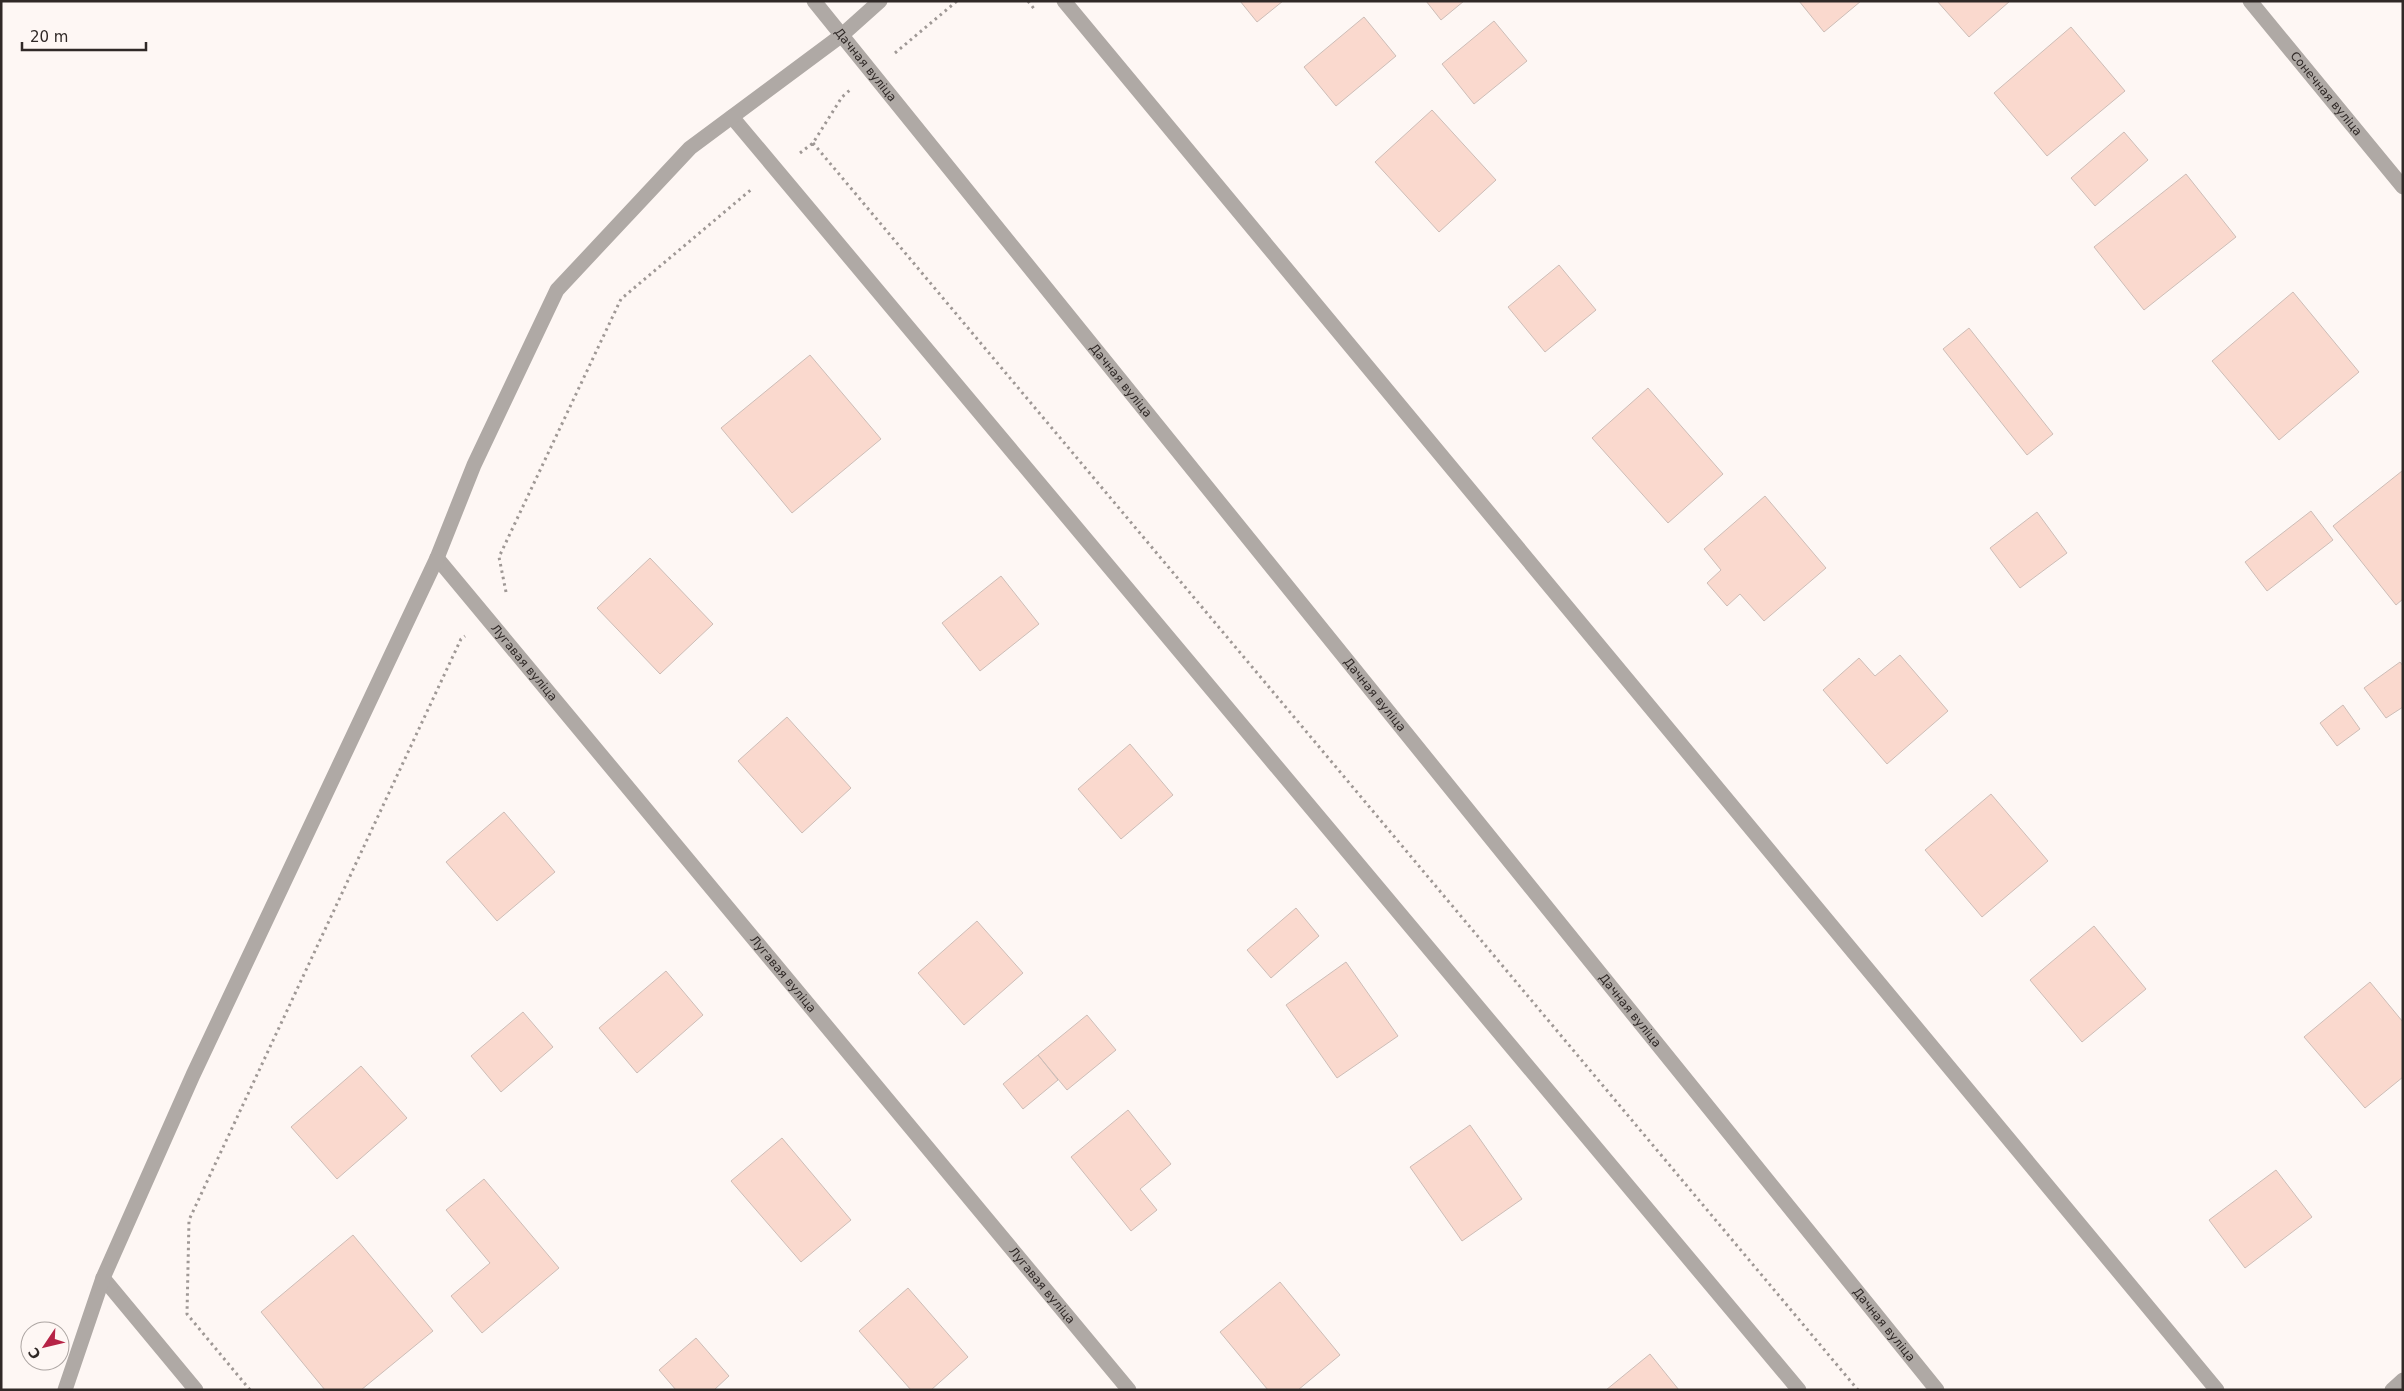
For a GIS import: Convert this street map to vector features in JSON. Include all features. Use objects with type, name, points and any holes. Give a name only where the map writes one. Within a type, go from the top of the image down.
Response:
[{"type":"street","name":"Дачная вуліца","points":[[814,1],[1937,1390]]},
{"type":"street","points":[[65,1390],[103,1278],[193,1075],[437,558],[474,464],[557,290],[690,148],[842,35],[880,1]]},
{"type":"street","points":[[1064,1],[2217,1390]]},
{"type":"street","name":"Сонечная вуліца","points":[[2250,1],[2403,187]]},
{"type":"street","points":[[732,117],[1799,1390]]},
{"type":"street","name":"Лугавая вуліца","points":[[437,558],[1129,1390]]},
{"type":"street","points":[[103,1278],[196,1390]]},
{"type":"street","points":[[2392,1390],[2403,1380]]},
{"type":"path","points":[[813,143],[1858,1390]]},
{"type":"building","points":[[1240,1],[1283,1],[1257,22]]},
{"type":"building","points":[[1426,1],[1464,1],[1441,20]]},
{"type":"building","points":[[1799,1],[1861,1],[1824,32]]},
{"type":"building","points":[[1937,1],[2010,1],[1969,37]]},
{"type":"building","points":[[1364,17],[1396,56],[1336,106],[1304,67]]},
{"type":"building","points":[[1494,21],[1527,61],[1474,104],[1442,64]]},
{"type":"building","points":[[2071,27],[2125,91],[2047,156],[1994,93]]},
{"type":"building","points":[[1432,110],[1496,180],[1439,232],[1375,162]]},
{"type":"building","points":[[2124,132],[2148,160],[2095,206],[2071,178]]},
{"type":"building","points":[[2186,174],[2236,237],[2144,310],[2094,247]]},
{"type":"building","points":[[1559,265],[1596,310],[1545,352],[1508,307]]},
{"type":"building","points":[[2293,292],[2359,372],[2279,440],[2212,361]]},
{"type":"building","points":[[1969,328],[2053,434],[2027,455],[1943,349]]},
{"type":"building","points":[[810,355],[881,439],[792,513],[721,428]]},
{"type":"building","points":[[1648,388],[1723,474],[1668,523],[1592,438]]},
{"type":"building","points":[[2402,471],[2403,599],[2396,605],[2333,526]]},
{"type":"building","points":[[1765,496],[1826,568],[1764,621],[1740,594],[1727,606],[1707,583],[1721,570],[1704,549]]},
{"type":"building","points":[[2311,511],[2333,540],[2267,591],[2245,562]]},
{"type":"building","points":[[2037,512],[2067,553],[2020,588],[1990,548]]},
{"type":"building","points":[[650,558],[713,624],[660,674],[597,608]]},
{"type":"building","points":[[1001,576],[1039,624],[980,671],[942,623]]},
{"type":"building","points":[[1900,655],[1948,711],[1887,764],[1823,690],[1859,658],[1875,676]]},
{"type":"building","points":[[2400,662],[2403,666],[2403,707],[2386,718],[2364,688]]},
{"type":"building","points":[[2343,705],[2360,729],[2337,746],[2320,723]]},
{"type":"building","points":[[787,717],[851,788],[802,833],[738,761]]},
{"type":"building","points":[[1130,744],[1173,795],[1121,839],[1078,789]]},
{"type":"building","points":[[1991,794],[2048,861],[1982,917],[1925,850]]},
{"type":"building","points":[[504,812],[555,872],[497,921],[446,862]]},
{"type":"building","points":[[1296,908],[1319,936],[1271,978],[1247,950]]},
{"type":"building","points":[[977,921],[1023,973],[964,1025],[918,973]]},
{"type":"building","points":[[2094,926],[2146,989],[2082,1042],[2030,980]]},
{"type":"building","points":[[1346,962],[1398,1036],[1337,1078],[1286,1005]]},
{"type":"building","points":[[666,971],[703,1015],[637,1073],[599,1028]]},
{"type":"building","points":[[2370,982],[2403,1022],[2403,1077],[2365,1108],[2304,1037]]},
{"type":"building","points":[[523,1012],[553,1047],[501,1092],[471,1056]]},
{"type":"building","points":[[1087,1015],[1116,1050],[1067,1090],[1038,1055]]},
{"type":"building","points":[[1038,1055],[1058,1080],[1023,1109],[1003,1084]]},
{"type":"building","points":[[361,1066],[407,1118],[337,1179],[291,1127]]},
{"type":"building","points":[[1128,1110],[1171,1164],[1140,1189],[1157,1210],[1131,1231],[1071,1157]]},
{"type":"building","points":[[1470,1125],[1522,1199],[1462,1241],[1410,1167]]},
{"type":"building","points":[[782,1138],[851,1220],[801,1262],[731,1181]]},
{"type":"building","points":[[2276,1170],[2312,1217],[2245,1268],[2209,1220]]},
{"type":"building","points":[[484,1179],[559,1268],[482,1333],[451,1296],[490,1263],[446,1210]]},
{"type":"building","points":[[353,1235],[433,1331],[361,1390],[325,1390],[261,1312]]},
{"type":"building","points":[[1280,1282],[1340,1355],[1298,1390],[1268,1390],[1220,1332]]},
{"type":"building","points":[[908,1288],[968,1357],[931,1390],[911,1390],[859,1331]]},
{"type":"building","points":[[696,1338],[729,1376],[714,1390],[676,1390],[659,1370]]},
{"type":"building","points":[[1650,1354],[1679,1390],[1606,1390]]}]
